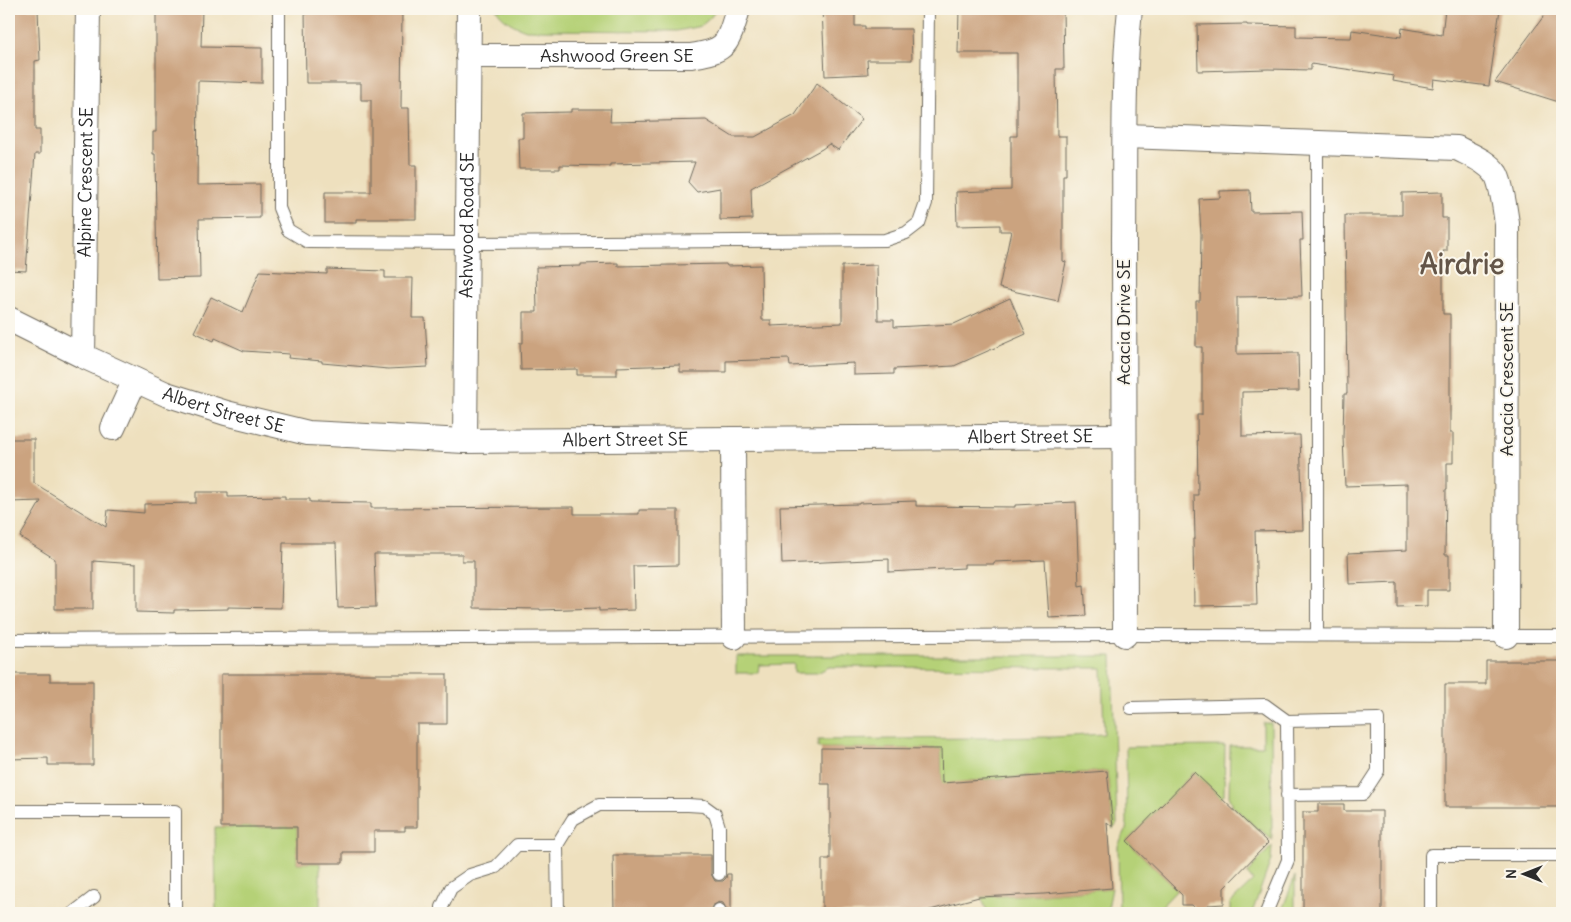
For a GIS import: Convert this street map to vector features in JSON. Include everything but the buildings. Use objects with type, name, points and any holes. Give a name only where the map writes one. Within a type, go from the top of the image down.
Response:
[{"type":"street","name":"Alpine Crescent SE","points":[[83,356],[88,9]]},
{"type":"street","name":"Ashwood Road SE","points":[[465,441],[469,9]]},
{"type":"street","name":"Ashwood Green SE","points":[[468,56],[691,56],[709,52],[723,46],[738,9]]},
{"type":"street","name":"Acacia Drive SE","points":[[1125,635],[1123,436],[1125,136],[1126,50],[1130,9]]},
{"type":"street","name":"Acacia Crescent SE","points":[[1125,136],[1457,148],[1481,161],[1496,175],[1508,223],[1506,636]]},
{"type":"street","name":"Albert Street SE","points":[[9,319],[166,394],[226,414],[308,433],[465,441],[1123,436]]},
{"type":"street","points":[[113,428],[135,380]]},
{"type":"street","points":[[733,439],[734,637]]},
{"type":"lane","points":[[279,9],[278,208],[288,230],[308,242],[467,243],[885,240],[906,233],[919,222],[926,203],[928,9]]},
{"type":"lane","points":[[1318,143],[1318,635]]},
{"type":"lane","points":[[9,640],[1125,635],[1562,636]]},
{"type":"lane","points":[[1131,708],[1265,705],[1287,721],[1378,719],[1378,771],[1363,794],[1287,795]]},
{"type":"lane","points":[[1266,913],[1288,860],[1287,721]]},
{"type":"lane","points":[[558,913],[557,845],[573,819],[599,805],[704,806],[715,814],[719,827],[719,874]]},
{"type":"lane","points":[[9,810],[175,811],[175,913]]},
{"type":"lane","points":[[442,913],[442,907],[451,888],[470,875],[496,866],[518,845],[557,845]]},
{"type":"lane","points":[[1431,913],[1431,855],[1562,855]]},
{"type":"lane","points":[[73,913],[94,897]]},
{"type":"green space","points":[[496,9],[717,9],[701,26],[677,31],[526,30],[509,22]]},
{"type":"green space","points":[[736,656],[1112,656],[1117,824],[1113,829],[1107,771],[969,781],[942,786],[941,749],[818,748],[818,740],[1054,737],[1104,734],[1102,668],[829,667],[817,673],[794,673],[794,664],[759,665],[758,673],[736,673]]},
{"type":"green space","points":[[1263,723],[1271,723],[1272,840],[1260,829],[1257,829],[1232,805],[1229,799],[1230,746],[1263,746]]},
{"type":"green space","points":[[1225,746],[1224,795],[1221,798],[1194,772],[1127,841],[1177,890],[1155,913],[1119,913],[1118,846],[1126,830],[1127,822],[1126,747]]},
{"type":"green space","points":[[215,827],[297,827],[297,863],[320,863],[320,913],[216,913]]},
{"type":"green space","points":[[1272,846],[1271,860],[1252,913],[1230,913],[1230,903],[1253,881],[1247,873]]},
{"type":"green space","points":[[1295,876],[1295,913],[1281,913]]},
{"type":"green space","points":[[1112,888],[1107,913],[988,913],[981,897],[1044,894]]},
{"type":"district","name":"Airdrie","points":[[1462,264]]}]
